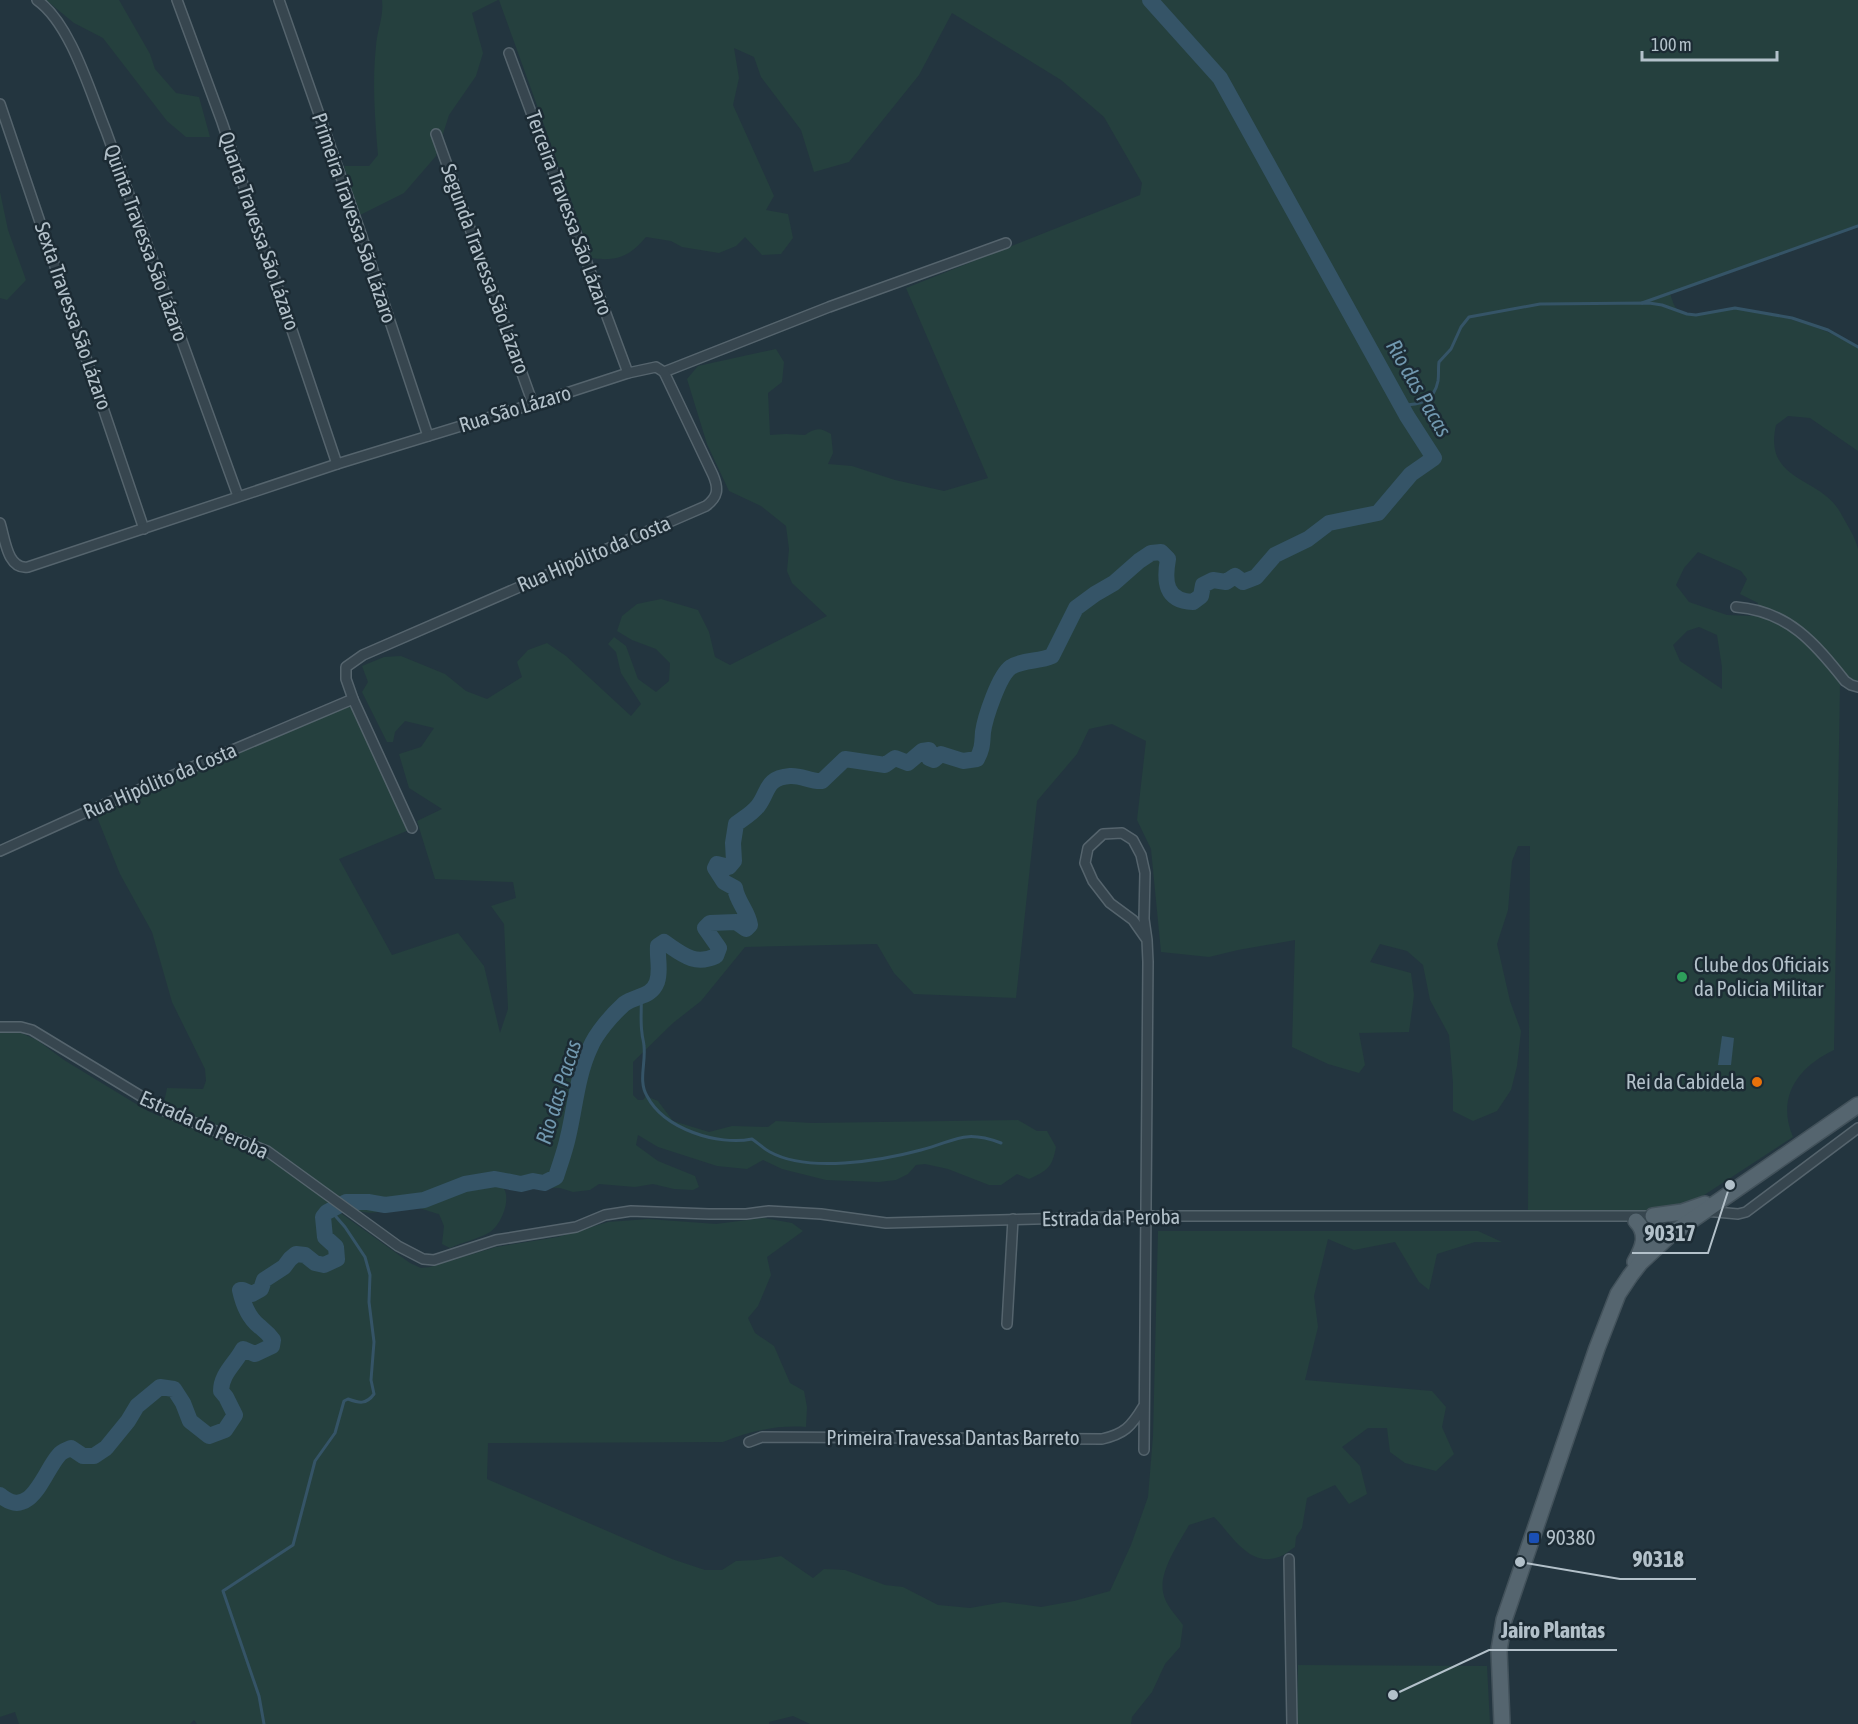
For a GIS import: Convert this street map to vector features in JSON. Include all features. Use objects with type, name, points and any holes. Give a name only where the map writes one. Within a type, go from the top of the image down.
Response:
[{"type":"main road","points":[[1618,1294],[1640,1263],[1667,1238],[1858,1105]]},
{"type":"main road","points":[[1653,1216],[1693,1209],[1747,1181]]},
{"type":"main road","points":[[1502,1724],[1499,1650],[1504,1620],[1597,1348],[1618,1294],[1644,1245],[1642,1229],[1636,1221]]},
{"type":"street","name":"Quinta Travessa São Lázaro","points":[[37,0],[50,10],[61,25],[106,131],[238,496]]},
{"type":"street","name":"Quarta Travessa São Lázaro","points":[[177,0],[222,122],[338,464]]},
{"type":"street","name":"Primeira Travessa São Lázaro","points":[[279,0],[361,234],[428,436]]},
{"type":"street","name":"Terceira Travessa São Lázaro","points":[[509,53],[628,373]]},
{"type":"street","name":"Sexta Travessa São Lázaro","points":[[0,104],[144,529]]},
{"type":"street","name":"Segunda Travessa São Lázaro","points":[[436,134],[533,404]]},
{"type":"street","name":"Rua São Lázaro","points":[[0,523],[13,563],[28,567],[238,496],[628,373],[656,367],[664,372],[829,307],[1004,245]]},
{"type":"street","name":"Rua Hipólito da Costa","points":[[0,851],[353,699],[346,679],[346,667],[363,655],[713,501],[717,494],[717,484],[664,372]]},
{"type":"street","points":[[1736,607],[1756,609],[1775,616],[1798,630],[1813,642],[1845,681],[1857,687]]},
{"type":"street","points":[[353,699],[412,828]]},
{"type":"street","points":[[1144,1450],[1147,940],[1144,919],[1144,873],[1141,855],[1133,840],[1122,833],[1103,834],[1088,848],[1085,863],[1093,881],[1110,903],[1133,920],[1147,940]]},
{"type":"street","name":"Estrada da Peroba","points":[[0,1027],[21,1027],[46,1037],[167,1112],[267,1151],[398,1246],[414,1256],[434,1260],[496,1240],[576,1227],[605,1215],[631,1211],[709,1214],[769,1211],[821,1214],[886,1224],[1146,1216],[1653,1216]]},
{"type":"street","points":[[1705,1211],[1738,1214],[1746,1212],[1858,1128]]},
{"type":"street","points":[[1618,1216],[1636,1221],[1667,1238]]},
{"type":"street","points":[[1653,1216],[1664,1222],[1667,1238]]},
{"type":"street","points":[[1007,1324],[1013,1219]]},
{"type":"street","name":"Primeira Travessa Dantas Barreto","points":[[749,1442],[762,1437],[1102,1439],[1117,1436],[1127,1429],[1143,1406]]},
{"type":"street","points":[[1289,1559],[1292,1724]]},
{"type":"green space","points":[[46,0],[119,0],[150,54],[155,69],[176,93],[199,97],[210,137],[186,137],[167,121],[103,38],[74,23]]},
{"type":"green space","points":[[382,0],[498,0],[472,13],[483,53],[476,76],[449,115],[436,156],[404,193],[360,215],[344,166],[369,166],[378,155],[374,73]]},
{"type":"green space","points":[[499,0],[1858,0],[1858,227],[1854,226],[1670,293],[1677,309],[1685,314],[1698,315],[1730,308],[1746,309],[1812,326],[1858,347],[1858,451],[1810,418],[1788,416],[1776,425],[1774,444],[1778,458],[1785,468],[1831,500],[1850,530],[1858,549],[1858,691],[1850,691],[1840,683],[1834,1050],[1810,1065],[1794,1085],[1787,1109],[1793,1137],[1692,1203],[1664,1210],[1528,1213],[1530,846],[1518,846],[1512,861],[1508,910],[1497,944],[1510,1001],[1521,1031],[1517,1066],[1511,1090],[1497,1111],[1473,1121],[1453,1111],[1449,1035],[1430,1000],[1423,965],[1407,951],[1380,944],[1370,962],[1411,973],[1414,995],[1409,1032],[1359,1033],[1365,1065],[1359,1073],[1328,1064],[1292,1047],[1295,940],[1209,957],[1161,952],[1151,849],[1137,820],[1146,741],[1112,724],[1089,729],[1077,754],[1037,801],[1016,998],[914,994],[894,973],[877,944],[745,947],[701,1001],[673,1023],[633,1062],[633,1095],[638,1100],[643,1100],[646,1096],[658,1101],[673,1121],[709,1132],[732,1126],[768,1127],[776,1121],[812,1123],[1018,1120],[1037,1131],[1047,1131],[1056,1147],[1051,1164],[1041,1173],[1029,1179],[1017,1174],[1001,1185],[989,1185],[948,1169],[925,1164],[916,1165],[908,1174],[896,1180],[879,1182],[826,1180],[782,1169],[763,1160],[747,1169],[717,1166],[658,1147],[638,1135],[636,1145],[658,1161],[695,1176],[699,1187],[693,1190],[674,1189],[653,1184],[635,1187],[599,1184],[590,1190],[573,1192],[560,1188],[508,1186],[504,1189],[506,1206],[494,1229],[481,1237],[450,1248],[442,1244],[444,1226],[439,1214],[411,1207],[367,1213],[352,1207],[344,1199],[328,1204],[410,1263],[421,1268],[496,1247],[558,1237],[608,1222],[648,1219],[716,1224],[764,1218],[792,1223],[803,1231],[767,1257],[771,1275],[758,1306],[748,1318],[755,1333],[774,1346],[790,1383],[804,1391],[807,1407],[806,1427],[764,1430],[723,1442],[488,1443],[487,1479],[672,1559],[705,1570],[722,1570],[736,1561],[781,1556],[813,1578],[824,1569],[845,1570],[885,1585],[903,1587],[938,1605],[970,1608],[1004,1602],[1041,1607],[1110,1591],[1131,1545],[1148,1497],[1153,1436],[1158,1231],[1478,1231],[1502,1242],[1475,1242],[1437,1254],[1429,1290],[1419,1282],[1395,1242],[1354,1250],[1328,1239],[1314,1296],[1318,1327],[1305,1380],[1432,1391],[1446,1407],[1442,1427],[1454,1454],[1436,1471],[1405,1463],[1390,1452],[1387,1428],[1368,1428],[1342,1447],[1360,1466],[1367,1494],[1349,1504],[1335,1485],[1307,1498],[1302,1528],[1296,1537],[1295,1547],[1283,1555],[1268,1559],[1250,1554],[1214,1517],[1189,1525],[1167,1566],[1163,1584],[1166,1601],[1183,1625],[1180,1647],[1165,1664],[1152,1692],[1132,1717],[1131,1724],[810,1724],[793,1716],[769,1722],[769,1724],[197,1724],[194,1720],[190,1724],[19,1724],[15,1712],[0,1717],[0,1032],[21,1033],[37,1040],[64,1060],[161,1117],[167,1088],[203,1089],[206,1081],[205,1069],[172,1002],[152,932],[120,874],[95,812],[352,704],[409,830],[339,859],[392,955],[458,933],[484,966],[500,1033],[508,1009],[504,924],[491,906],[516,898],[513,882],[435,879],[417,821],[442,809],[409,788],[399,754],[421,747],[434,728],[405,721],[395,732],[393,742],[387,742],[362,692],[368,682],[362,666],[384,657],[401,656],[445,674],[466,691],[487,699],[522,677],[517,662],[528,650],[547,643],[566,656],[631,716],[641,704],[621,673],[616,652],[608,644],[614,637],[626,646],[638,679],[656,692],[669,681],[670,663],[656,649],[632,640],[617,631],[622,616],[637,604],[661,599],[698,610],[709,632],[715,657],[730,665],[827,616],[792,583],[787,571],[789,549],[786,526],[761,506],[729,491],[707,444],[687,379],[698,366],[776,349],[784,362],[782,382],[768,393],[770,435],[805,435],[821,429],[831,434],[833,453],[828,464],[852,466],[895,480],[944,491],[988,478],[906,288],[1140,195],[1142,183],[1104,117],[1061,80],[952,13],[919,75],[849,162],[814,172],[801,130],[761,77],[754,57],[734,48],[739,78],[733,105],[774,196],[766,210],[788,214],[793,238],[781,254],[762,255],[745,237],[736,246],[719,253],[682,247],[671,241],[646,237],[634,249],[622,256],[609,259],[592,258]],"holes":[[[1698,552],[1741,571],[1747,579],[1740,594],[1758,603],[1754,616],[1727,615],[1689,602],[1676,585],[1684,568]],[[1699,627],[1717,635],[1722,667],[1722,689],[1680,661],[1673,645],[1687,631]]]},
{"type":"green space","points":[[0,192],[8,230],[26,280],[7,300],[0,298]]},
{"type":"green space","points":[[1298,1665],[1487,1666],[1490,1724],[1297,1724]]},
{"type":"water","points":[[1722,1036],[1734,1038],[1731,1065],[1718,1065]]},
{"type":"waterway","name":"Rio das Pacas","points":[[0,1495],[11,1502],[20,1502],[36,1491],[53,1462],[63,1452],[71,1448],[83,1456],[94,1456],[106,1448],[137,1406],[160,1387],[174,1389],[190,1421],[209,1436],[225,1430],[235,1415],[221,1391],[223,1379],[243,1349],[255,1354],[272,1346],[273,1340],[249,1314],[240,1290],[252,1294],[261,1289],[264,1280],[284,1267],[296,1254],[305,1255],[315,1263],[324,1265],[337,1259],[336,1247],[325,1237],[323,1217],[327,1212],[346,1202],[385,1205],[424,1200],[465,1184],[495,1179],[521,1184],[533,1181],[544,1183],[556,1177],[567,1142],[582,1070],[590,1048],[596,1036],[614,1013],[624,1004],[647,994],[654,987],[659,973],[658,946],[664,942],[689,957],[708,959],[716,956],[719,948],[705,928],[710,923],[736,922],[746,929],[750,925],[735,888],[724,882],[715,868],[717,864],[729,867],[734,861],[733,843],[736,824],[756,809],[769,786],[776,780],[794,776],[822,781],[845,759],[885,765],[895,758],[908,763],[922,751],[929,750],[929,758],[934,760],[941,754],[963,761],[977,759],[990,707],[997,687],[1006,672],[1016,664],[1052,656],[1076,608],[1114,583],[1151,553],[1161,552],[1168,559],[1166,575],[1168,588],[1172,594],[1184,601],[1193,602],[1201,596],[1203,585],[1213,580],[1226,582],[1235,576],[1243,582],[1256,577],[1275,555],[1308,539],[1329,523],[1378,513],[1411,474],[1434,458],[1407,416],[1220,78],[1150,0]]},
{"type":"waterway","points":[[1642,303],[1858,226]]},
{"type":"waterway","points":[[1401,405],[1420,403],[1433,394],[1438,381],[1439,362],[1451,349],[1461,327],[1469,317],[1540,304],[1649,303],[1696,315],[1735,308],[1792,318],[1828,330],[1858,347]]},
{"type":"waterway","points":[[641,996],[644,1090],[655,1108],[666,1118],[693,1132],[724,1140],[752,1139],[768,1151],[786,1158],[824,1163],[885,1158],[968,1137],[1001,1143]]},
{"type":"waterway","points":[[264,1724],[259,1696],[223,1591],[293,1545],[315,1461],[335,1433],[344,1401],[348,1399],[365,1401],[374,1394],[371,1380],[374,1342],[369,1302],[370,1275],[365,1257],[331,1211]]},
{"type":"place","name":"Clube dos Oficiais da Policia Militar","points":[[1682,977]]},
{"type":"place","name":"Rei da Cabidela","points":[[1757,1082]]},
{"type":"place","name":"90317","points":[[1730,1185]]},
{"type":"place","name":"90380","points":[[1534,1538]]},
{"type":"place","name":"90318","points":[[1520,1562]]},
{"type":"place","name":"Jairo Plantas","points":[[1393,1695]]}]
